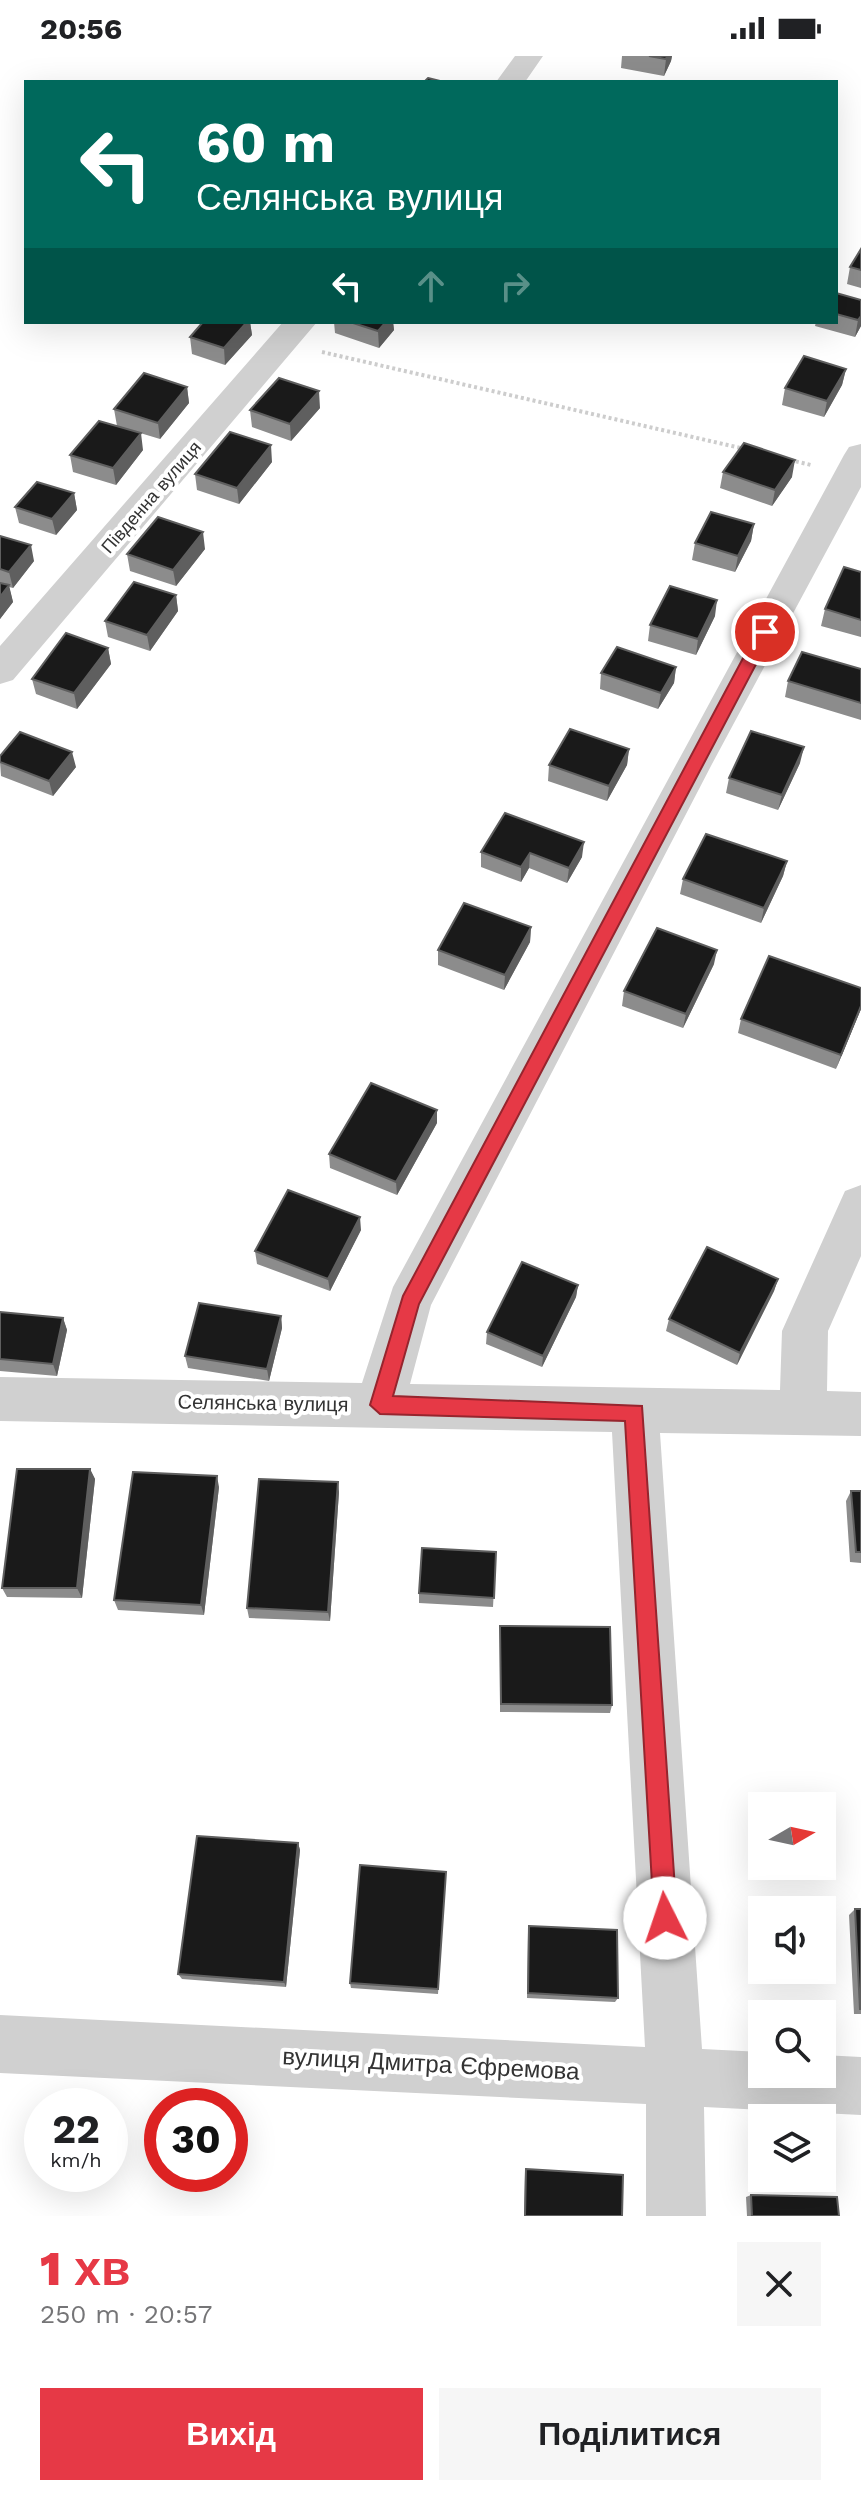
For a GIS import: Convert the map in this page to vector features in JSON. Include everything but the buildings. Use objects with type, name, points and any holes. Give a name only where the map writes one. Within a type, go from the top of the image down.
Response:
[{"type":"street","points":[[511,80],[529,56]]},
{"type":"street","name":"Південна вулиця","points":[[0,671],[292,332]]},
{"type":"street","points":[[380,1405],[409,1302],[693,764],[856,464]]},
{"type":"street","points":[[803,1411],[805,1331],[861,1205]]},
{"type":"street","name":"Селянська вулиця","points":[[0,1399],[861,1414]]},
{"type":"street","points":[[635,1412],[675,2075],[676,2216]]},
{"type":"street","name":"вулиця Дмитра Єфремова","points":[[0,2044],[861,2086]]},
{"type":"path","points":[[292,332],[759,452]]},
{"type":"path","points":[[790,460],[856,464]]},
{"type":"route","points":[[665,1918],[635,1412],[380,1405],[409,1302],[765,632]]}]
